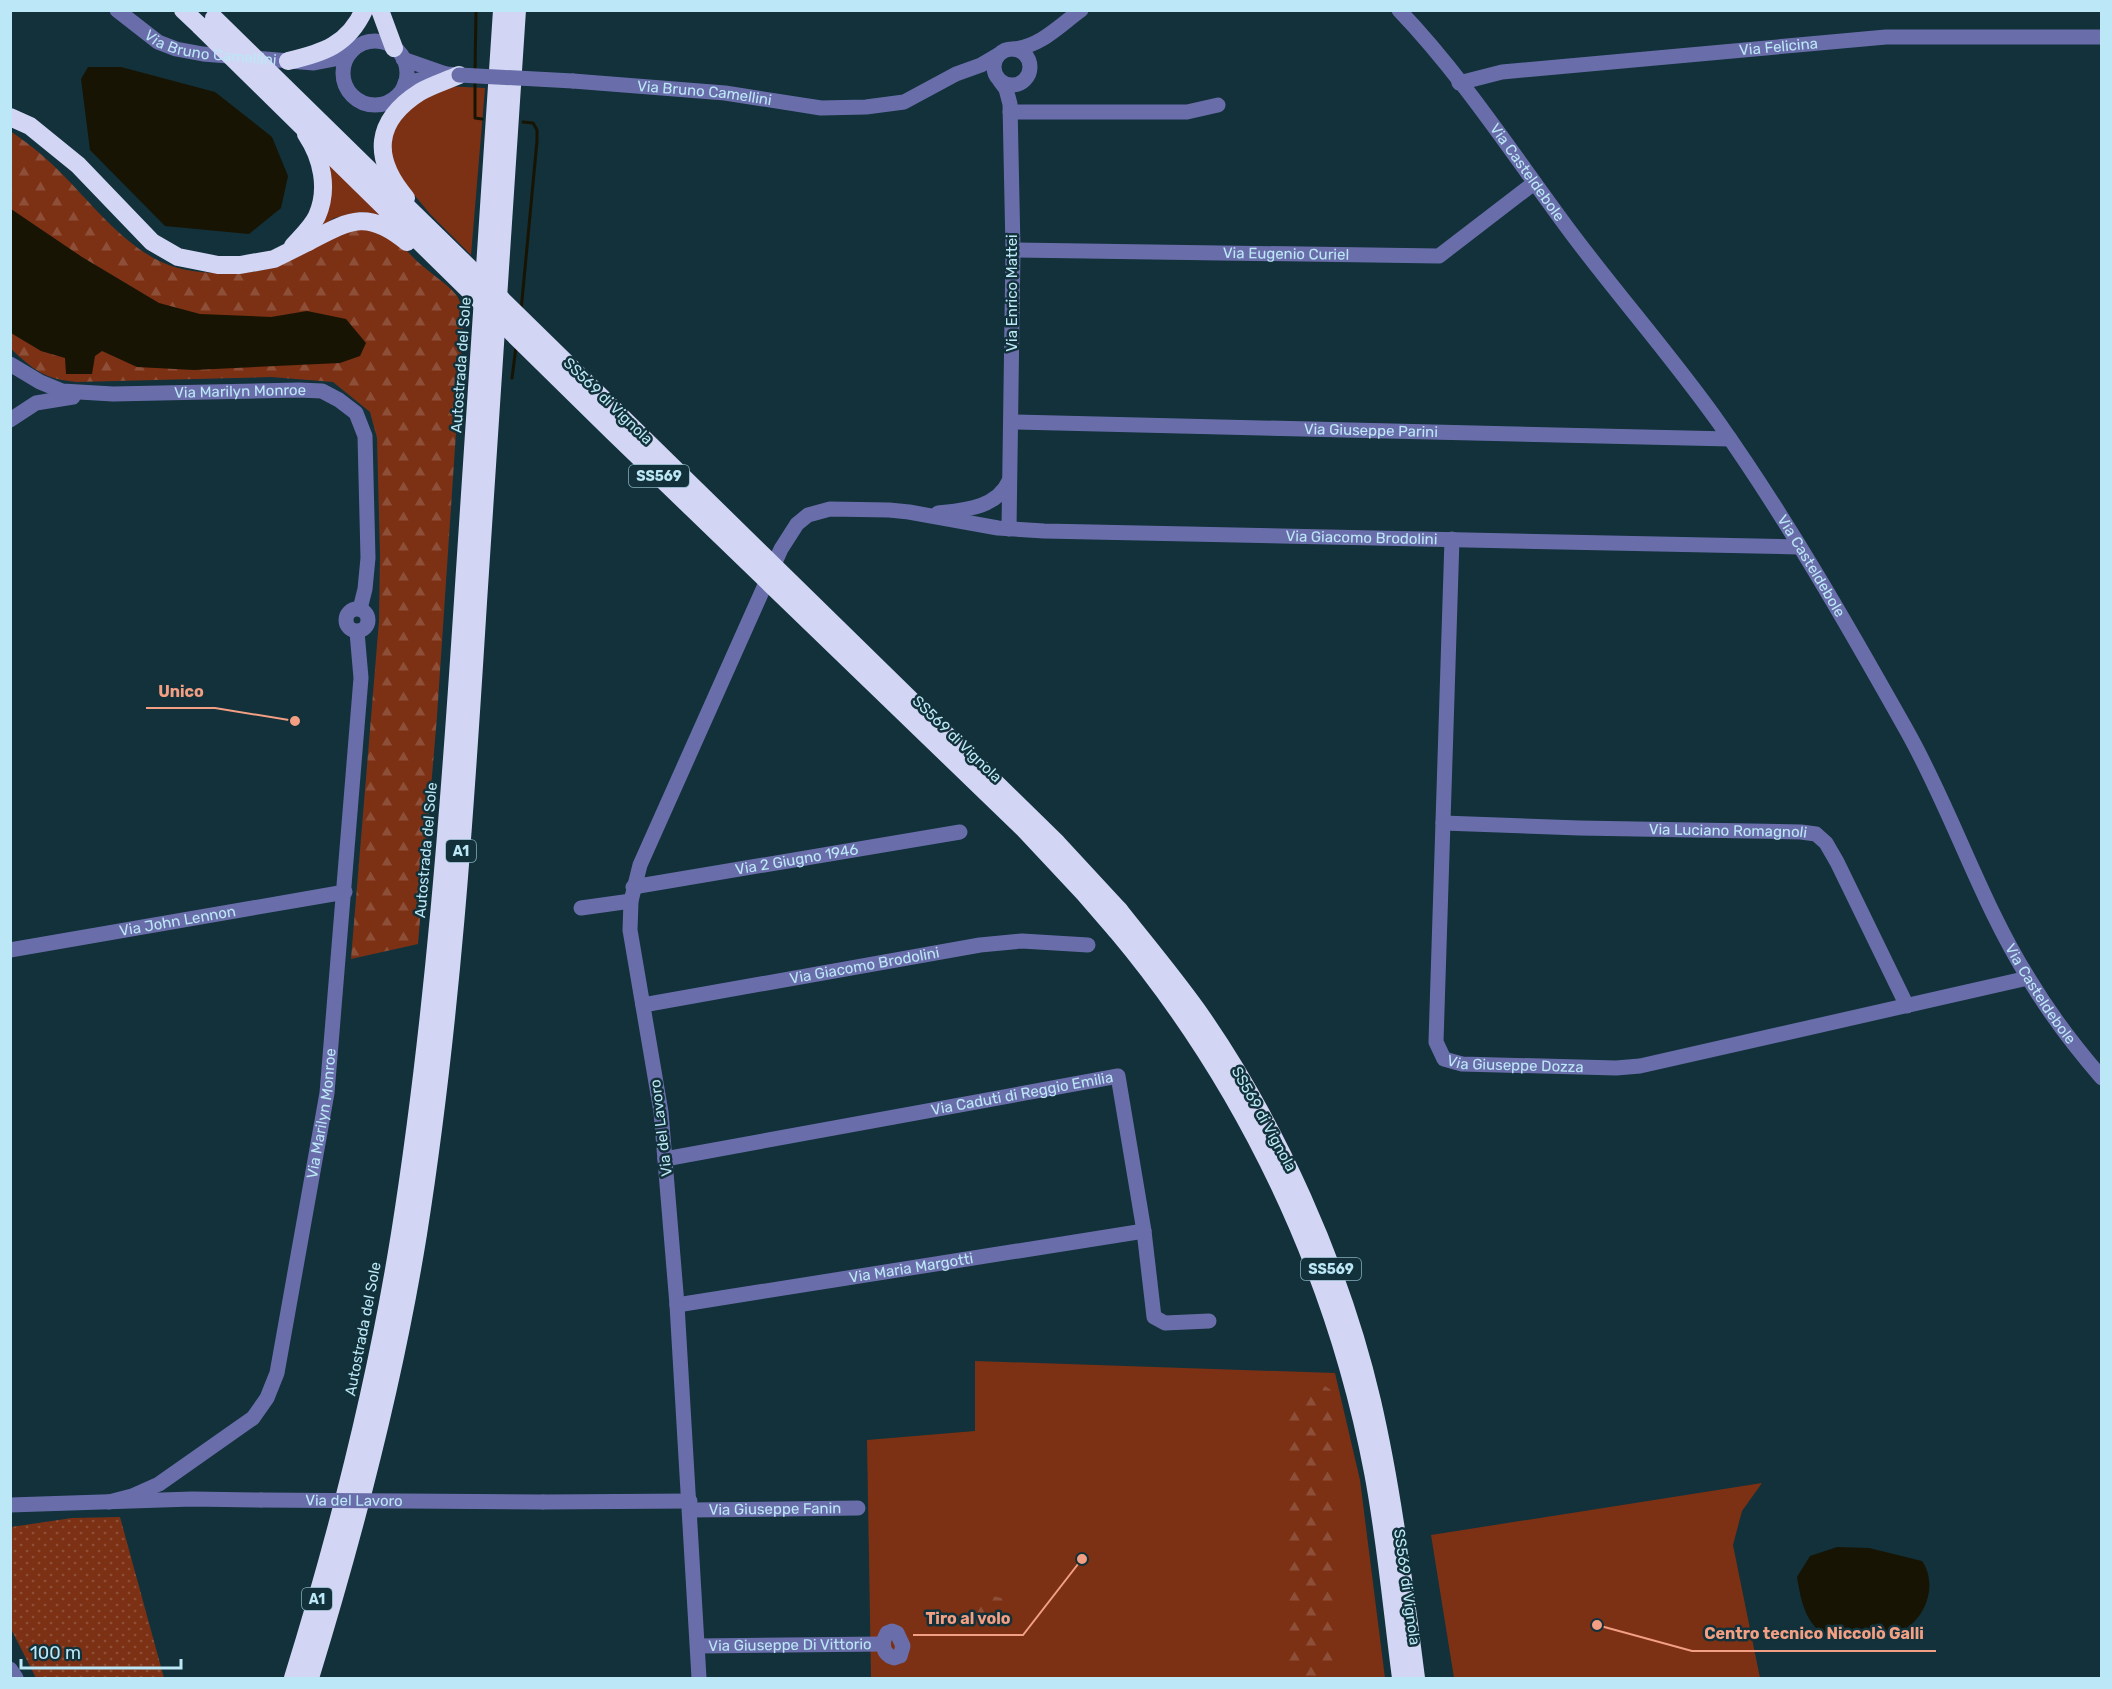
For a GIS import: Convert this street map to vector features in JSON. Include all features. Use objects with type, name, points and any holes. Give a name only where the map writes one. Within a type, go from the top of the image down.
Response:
[{"type":"highway","name":"SS569 di Vignola","points":[[183,10],[206,18],[430,231],[1057,843],[1119,910],[1197,1011],[1244,1086],[1298,1191],[1331,1269],[1355,1340],[1372,1399],[1385,1460],[1416,1678]]},
{"type":"highway","points":[[288,61],[321,52],[338,44],[350,35],[359,23],[364,10]]},
{"type":"highway","points":[[380,10],[399,53]]},
{"type":"highway","name":"Autostrada del Sole","points":[[293,1678],[339,1519],[375,1366],[400,1237],[420,1095],[433,990],[456,704],[502,10]]},
{"type":"highway","name":"A1","points":[[310,1678],[370,1463],[395,1353],[417,1237],[447,1009],[466,787],[517,10]]},
{"type":"highway","name":"SS569 di Vignola","points":[[206,18],[290,114],[1025,830],[1084,893],[1144,963],[1232,1093],[1286,1196],[1317,1274],[1341,1343],[1373,1472],[1401,1678]]},
{"type":"highway","points":[[430,231],[392,181],[384,162],[382,144],[392,116],[405,102],[453,74]]},
{"type":"highway","points":[[288,251],[317,216],[323,189],[323,173],[315,147],[290,114]]},
{"type":"highway","points":[[10,117],[30,126],[78,165],[152,242],[178,257],[218,265],[262,262],[354,221],[384,225],[405,240],[452,285],[526,346]]},
{"type":"street","name":"Via Bruno Camellini","points":[[117,10],[158,42],[176,49],[241,58],[314,63]]},
{"type":"street","points":[[1021,82],[1028,73],[1033,54],[1041,42],[1081,10]]},
{"type":"street","name":"Via Casteldebole","points":[[1398,10],[1462,86],[1730,439],[1799,547],[1908,733],[1999,925],[2028,978],[2054,1017],[2102,1078]]},
{"type":"street","name":"Via Felicina","points":[[1462,86],[1502,72],[1886,37],[2102,37]]},
{"type":"street","points":[[314,63],[340,58],[361,44],[375,41],[382,42],[399,53],[453,74]]},
{"type":"street","name":"Via Bruno Camellini","points":[[453,74],[725,93],[821,108],[866,107],[904,102],[956,74],[981,65],[1005,50],[1025,48],[1041,42]]},
{"type":"street","points":[[355,47],[345,61],[343,69],[350,94],[364,103],[381,105],[396,97],[405,83],[406,70],[399,53]]},
{"type":"street","points":[[1014,49],[1023,53],[1029,66]]},
{"type":"street","points":[[998,55],[994,64],[995,74],[999,80]]},
{"type":"street","points":[[314,63],[326,68],[346,86]]},
{"type":"street","name":"Via Bruno Camellini","points":[[956,74],[979,72],[1013,85],[1021,82]]},
{"type":"street","points":[[405,83],[453,74]]},
{"type":"street","name":"Via Enrico Mattei","points":[[999,80],[1006,89],[1010,108],[1013,250],[1011,422],[1005,487],[1009,530]]},
{"type":"street","name":"Via Enrico Mattei","points":[[1010,108],[1015,90],[1021,82]]},
{"type":"street","points":[[1010,108],[1187,112],[1218,105]]},
{"type":"street","name":"Via Eugenio Curiel","points":[[1013,250],[1439,256],[1534,183]]},
{"type":"street","name":"Via Marilyn Monroe","points":[[10,364],[39,382],[62,391],[100,394],[322,391],[356,413],[365,436],[368,558],[365,589],[360,609],[366,614],[368,621],[365,628],[357,632],[361,678],[327,1093],[277,1373],[267,1398],[253,1418],[166,1479],[143,1492],[109,1502]]},
{"type":"street","name":"Via Marilyn Monroe","points":[[10,420],[36,403],[100,394]]},
{"type":"street","name":"Via Giuseppe Parini","points":[[1011,422],[1730,439]]},
{"type":"street","points":[[926,515],[975,507],[993,500],[1005,487]]},
{"type":"street","name":"Via del Lavoro","points":[[699,1678],[677,1305],[661,1112],[630,930],[632,894],[640,865],[757,600],[788,536],[808,515],[830,509],[889,510],[926,515]]},
{"type":"street","name":"Via Giacomo Brodolini","points":[[926,515],[1009,530],[1799,547]]},
{"type":"street","name":"Via Giuseppe Dozza","points":[[1452,539],[1436,1042],[1444,1059],[1462,1064],[1616,1068],[1640,1065],[2028,978]]},
{"type":"street","name":"Via Luciano Romagnoli","points":[[1443,823],[1816,834],[1826,843],[1838,862],[1907,1006]]},
{"type":"street","name":"Via 2 Giugno 1946","points":[[632,894],[960,832]]},
{"type":"street","name":"Via John Lennon","points":[[11,950],[345,892]]},
{"type":"street","points":[[581,908],[632,894]]},
{"type":"street","name":"Via Giacomo Brodolini","points":[[643,1005],[980,945],[1022,941],[1088,945]]},
{"type":"street","name":"Via Caduti di Reggio Emilia","points":[[665,1159],[1118,1076],[1144,1231],[1154,1317],[1165,1323],[1209,1321]]},
{"type":"street","name":"Via Maria Margotti","points":[[677,1305],[1144,1231]]},
{"type":"street","name":"Via del Lavoro","points":[[13,1503],[192,1498],[690,1505]]},
{"type":"street","name":"Via Giuseppe Fanin","points":[[690,1505],[858,1508]]},
{"type":"street","name":"Via Giuseppe Di Vittorio","points":[[698,1646],[882,1644]]},
{"type":"street","points":[[10,1669],[16,1678]]},
{"type":"green space","points":[[443,86],[485,88],[471,255],[430,214],[402,180],[390,156],[391,130],[399,113]]},
{"type":"green space","points":[[10,131],[53,165],[131,243],[162,262],[178,268],[201,272],[254,272],[289,261],[339,234],[364,228],[383,232],[395,239],[458,298],[464,313],[437,716],[418,944],[351,959],[379,621],[377,438],[370,412],[333,382],[271,377],[77,382],[48,376],[26,362],[10,348]]},
{"type":"green space","points":[[324,159],[385,216],[361,212],[334,218],[309,236]]},
{"type":"green space","points":[[975,1361],[1335,1373],[1360,1480],[1385,1678],[871,1678],[867,1440],[975,1431]]},
{"type":"green space","points":[[1320,1383],[1331,1390],[1333,1418],[1339,1678],[1283,1678],[1288,1542],[1286,1439],[1291,1397]]},
{"type":"green space","points":[[1762,1483],[1742,1511],[1733,1545],[1760,1678],[1454,1678],[1431,1535]]},
{"type":"green space","points":[[120,1517],[164,1678],[36,1678],[11,1629],[11,1527],[72,1518]]},
{"type":"green space","points":[[972,1596],[993,1596],[1009,1600],[1009,1603],[993,1608],[990,1612],[971,1613],[968,1607]]},
{"type":"shaded area","points":[[88,67],[121,67],[215,92],[272,137],[288,176],[281,208],[249,234],[165,226],[90,150],[81,79]]},
{"type":"shaded area","points":[[11,209],[82,257],[159,303],[200,314],[271,317],[307,311],[346,319],[366,343],[360,356],[340,363],[194,370],[137,367],[102,351],[95,356],[92,374],[66,374],[65,358],[41,351],[11,333]]},
{"type":"shaded area","points":[[1837,1547],[1869,1548],[1922,1561],[1929,1579],[1928,1598],[1913,1623],[1896,1633],[1859,1640],[1834,1637],[1816,1628],[1805,1610],[1797,1577],[1810,1556]]},
{"type":"waterway","points":[[475,72],[476,10]]},
{"type":"waterway","points":[[475,81],[475,118],[482,119]]},
{"type":"waterway","points":[[521,311],[537,141],[537,130],[533,123],[523,122]]},
{"type":"waterway","points":[[512,378],[516,347]]},
{"type":"place","name":"Unico","points":[[295,721]]},
{"type":"place","name":"Tiro al volo","points":[[1082,1559]]},
{"type":"place","name":"Centro tecnico Niccolò Galli","points":[[1597,1625]]}]
